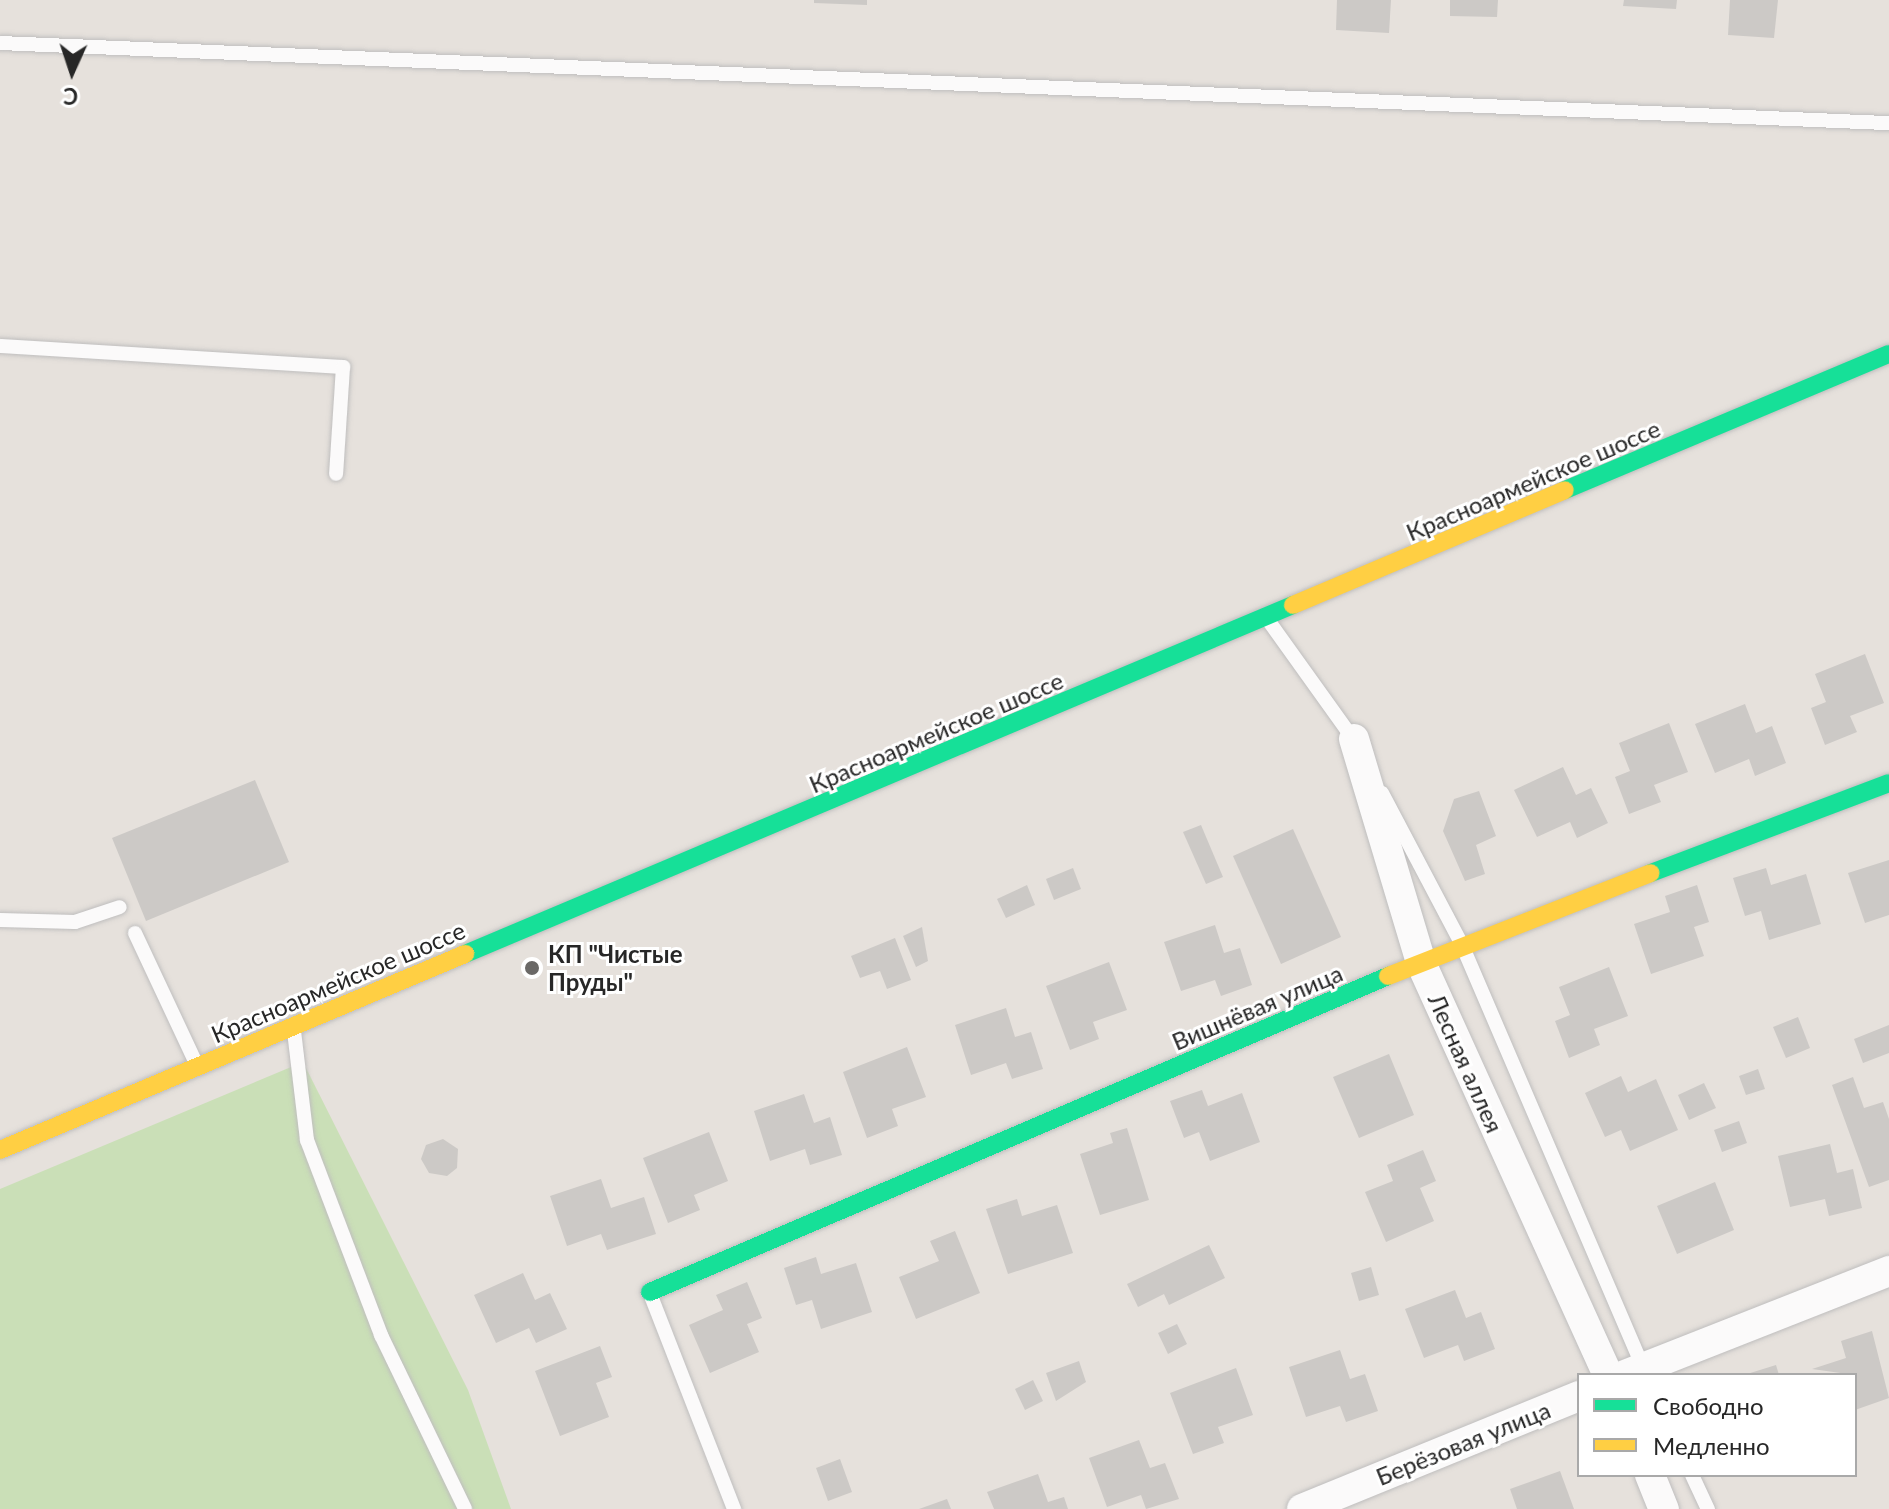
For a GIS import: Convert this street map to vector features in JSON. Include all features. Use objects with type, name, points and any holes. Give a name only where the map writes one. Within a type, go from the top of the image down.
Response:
[{"type":"main road","name":"Красноармейское шоссе","points":[[0,1150],[1268,619],[1889,354]]},
{"type":"main road","name":"Вишнёвая улица","points":[[650,1292],[1462,945],[1889,783]]},
{"type":"street","name":"Лесная аллея","points":[[1354,739],[1421,963],[1607,1373]]},
{"type":"street","points":[[1638,1372],[1889,1271]]},
{"type":"street","name":"Берёзовая улица","points":[[1302,1509],[1577,1397]]},
{"type":"street","points":[[1651,1477],[1664,1509]]},
{"type":"lane","points":[[0,43],[1889,123]]},
{"type":"lane","points":[[0,346],[343,367],[336,474]]},
{"type":"lane","points":[[1268,619],[1354,739],[1462,945],[1638,1372]]},
{"type":"lane","points":[[0,920],[75,922],[120,907]]},
{"type":"lane","points":[[135,933],[198,1067]]},
{"type":"lane","points":[[293,1027],[307,1140],[381,1335],[465,1509]]},
{"type":"lane","points":[[650,1292],[734,1509]]},
{"type":"lane","points":[[1693,1477],[1708,1509]]},
{"type":"green space","points":[[303,1062],[468,1390],[511,1509],[0,1509],[0,1189]]},
{"type":"building","points":[[814,0],[867,0],[867,5],[814,3]]},
{"type":"building","points":[[1337,0],[1391,0],[1389,33],[1336,30]]},
{"type":"building","points":[[1450,0],[1498,0],[1497,17],[1450,16]]},
{"type":"building","points":[[1624,0],[1677,0],[1676,9],[1623,6]]},
{"type":"building","points":[[1730,0],[1778,0],[1774,38],[1728,35]]},
{"type":"building","points":[[1865,654],[1884,703],[1850,716],[1857,732],[1825,745],[1811,708],[1826,702],[1815,674]]},
{"type":"building","points":[[1745,704],[1756,733],[1772,726],[1786,763],[1755,776],[1749,759],[1715,773],[1695,724]]},
{"type":"building","points":[[1669,723],[1688,772],[1654,785],[1661,802],[1629,814],[1615,777],[1630,771],[1619,743]]},
{"type":"building","points":[[1563,767],[1576,795],[1591,788],[1608,823],[1577,838],[1570,822],[1537,837],[1514,790]]},
{"type":"building","points":[[255,780],[289,862],[146,921],[112,838]]},
{"type":"building","points":[[1479,791],[1496,836],[1476,845],[1485,874],[1465,881],[1443,831],[1454,799]]},
{"type":"building","points":[[1201,825],[1223,877],[1206,884],[1183,832]]},
{"type":"building","points":[[1293,829],[1341,937],[1281,964],[1233,856]]},
{"type":"building","points":[[1889,860],[1889,915],[1865,923],[1848,873]]},
{"type":"building","points":[[1073,868],[1081,889],[1054,900],[1046,879]]},
{"type":"building","points":[[1766,868],[1771,885],[1806,874],[1821,924],[1769,940],[1761,911],[1745,916],[1733,878]]},
{"type":"building","points":[[1027,885],[1035,905],[1006,918],[997,899]]},
{"type":"building","points":[[1697,885],[1709,922],[1694,927],[1704,956],[1651,974],[1634,924],[1670,912],[1665,896]]},
{"type":"building","points":[[1215,925],[1224,953],[1240,948],[1252,985],[1221,996],[1215,980],[1181,991],[1164,942]]},
{"type":"building","points":[[922,927],[928,961],[916,967],[903,936]]},
{"type":"building","points":[[895,938],[911,980],[887,989],[880,971],[860,978],[851,956]]},
{"type":"building","points":[[1109,962],[1127,1010],[1093,1022],[1099,1039],[1070,1050],[1046,986]]},
{"type":"building","points":[[1609,967],[1628,1016],[1594,1029],[1600,1045],[1569,1058],[1555,1021],[1570,1015],[1559,987]]},
{"type":"building","points":[[1006,1008],[1015,1037],[1031,1032],[1043,1069],[1012,1079],[1006,1063],[971,1075],[955,1025]]},
{"type":"building","points":[[1798,1017],[1810,1048],[1786,1058],[1773,1027]]},
{"type":"building","points":[[1889,1025],[1889,1053],[1863,1063],[1854,1039]]},
{"type":"building","points":[[907,1047],[926,1097],[892,1109],[898,1126],[867,1138],[843,1072]]},
{"type":"building","points":[[1389,1054],[1414,1115],[1359,1138],[1333,1077]]},
{"type":"building","points":[[1758,1069],[1765,1089],[1746,1095],[1739,1076]]},
{"type":"building","points":[[1621,1076],[1628,1092],[1656,1079],[1678,1130],[1630,1151],[1621,1130],[1605,1137],[1585,1093]]},
{"type":"building","points":[[1853,1077],[1864,1108],[1883,1102],[1889,1119],[1889,1180],[1869,1187],[1832,1085]]},
{"type":"building","points":[[1704,1083],[1716,1108],[1689,1120],[1678,1095]]},
{"type":"building","points":[[1202,1090],[1208,1106],[1242,1093],[1260,1142],[1210,1161],[1199,1132],[1184,1138],[1170,1101]]},
{"type":"building","points":[[804,1094],[814,1123],[830,1117],[842,1155],[810,1165],[805,1149],[770,1161],[754,1111]]},
{"type":"building","points":[[1739,1121],[1747,1143],[1722,1152],[1714,1130]]},
{"type":"building","points":[[1127,1128],[1149,1200],[1100,1215],[1080,1154],[1113,1143],[1110,1133]]},
{"type":"building","points":[[709,1132],[728,1181],[694,1195],[700,1210],[668,1223],[643,1158]]},
{"type":"building","points":[[443,1139],[458,1149],[457,1168],[447,1176],[429,1173],[421,1159],[426,1145]]},
{"type":"building","points":[[1830,1144],[1837,1173],[1853,1169],[1862,1208],[1829,1216],[1825,1199],[1790,1207],[1778,1156]]},
{"type":"building","points":[[1423,1150],[1436,1181],[1420,1188],[1434,1221],[1386,1242],[1365,1192],[1393,1181],[1387,1165]]},
{"type":"building","points":[[601,1179],[611,1208],[644,1197],[656,1234],[607,1250],[601,1234],[567,1246],[550,1196]]},
{"type":"building","points":[[1715,1182],[1734,1230],[1677,1254],[1657,1206]]},
{"type":"building","points":[[1017,1199],[1022,1216],[1057,1205],[1073,1253],[1008,1274],[986,1209]]},
{"type":"building","points":[[955,1231],[980,1293],[916,1319],[899,1277],[939,1261],[930,1241]]},
{"type":"building","points":[[1209,1245],[1225,1278],[1169,1305],[1164,1294],[1138,1307],[1127,1284]]},
{"type":"building","points":[[816,1257],[821,1274],[856,1263],[872,1312],[821,1329],[812,1300],[796,1305],[784,1268]]},
{"type":"building","points":[[1371,1267],[1379,1295],[1359,1301],[1351,1273]]},
{"type":"building","points":[[523,1273],[535,1300],[550,1293],[567,1329],[536,1343],[529,1328],[496,1343],[474,1295]]},
{"type":"building","points":[[747,1282],[762,1318],[747,1324],[759,1352],[710,1373],[689,1325],[723,1310],[716,1295]]},
{"type":"building","points":[[1455,1290],[1466,1318],[1481,1312],[1495,1349],[1464,1361],[1458,1345],[1424,1358],[1405,1309]]},
{"type":"building","points":[[1177,1324],[1187,1344],[1168,1354],[1158,1333]]},
{"type":"building","points":[[1872,1331],[1889,1398],[1857,1409],[1857,1373],[1812,1369],[1846,1358],[1841,1341]]},
{"type":"building","points":[[600,1346],[612,1377],[596,1383],[609,1417],[560,1436],[535,1371]]},
{"type":"building","points":[[1340,1350],[1350,1379],[1365,1374],[1378,1411],[1346,1422],[1340,1406],[1306,1417],[1289,1367]]},
{"type":"building","points":[[1079,1361],[1086,1382],[1056,1401],[1046,1373]]},
{"type":"building","points":[[1776,1365],[1778,1373],[1750,1373]]},
{"type":"building","points":[[1236,1368],[1253,1415],[1218,1427],[1224,1443],[1193,1454],[1170,1393]]},
{"type":"building","points":[[1033,1380],[1043,1401],[1025,1410],[1015,1389]]},
{"type":"building","points":[[1139,1440],[1150,1468],[1165,1463],[1179,1499],[1146,1509],[1141,1495],[1107,1507],[1089,1458]]},
{"type":"building","points":[[840,1459],[852,1492],[828,1501],[816,1468]]},
{"type":"building","points":[[1560,1471],[1574,1509],[1517,1509],[1510,1489]]},
{"type":"building","points":[[1038,1474],[1048,1502],[1064,1497],[1068,1509],[994,1509],[987,1492]]},
{"type":"building","points":[[947,1499],[951,1509],[919,1509]]},
{"type":"traffic: fast","points":[[1565,490],[1889,354]]},
{"type":"traffic: fast","points":[[465,954],[1293,605]]},
{"type":"traffic: fast","points":[[1651,873],[1889,783]]},
{"type":"traffic: fast","points":[[650,1292],[1388,976]]},
{"type":"traffic: slow","points":[[1293,605],[1565,490]]},
{"type":"traffic: slow","points":[[1388,976],[1651,873]]},
{"type":"traffic: slow","points":[[0,1150],[465,954]]},
{"type":"place","name":"КП \"Чистые Пруды\"","points":[[532,968]]}]
